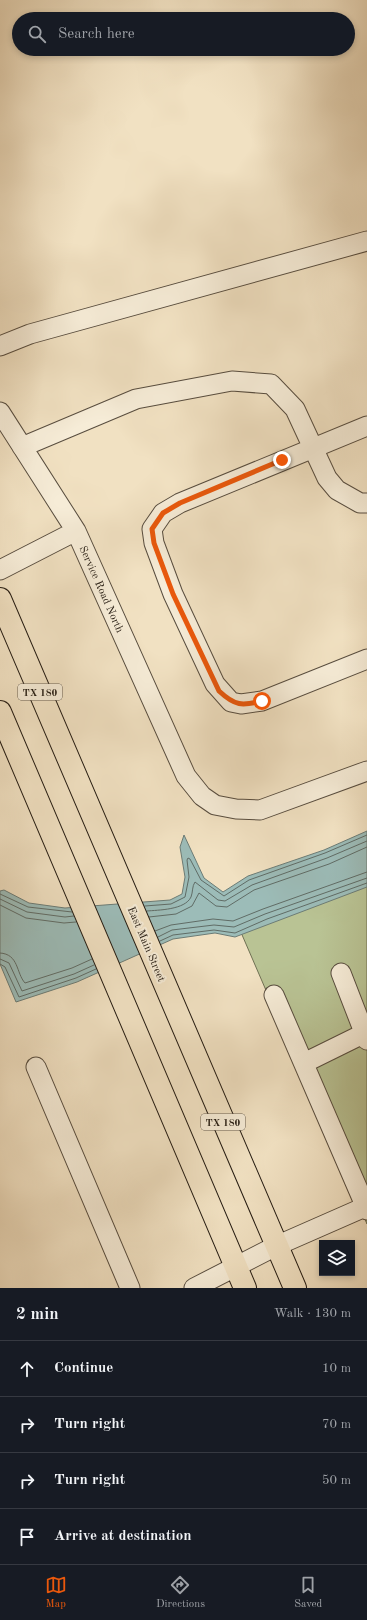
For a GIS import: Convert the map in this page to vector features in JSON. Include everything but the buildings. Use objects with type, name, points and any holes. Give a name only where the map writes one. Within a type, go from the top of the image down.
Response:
[{"type":"main road","name":"East Main Street","points":[[0,599],[295,1288]]},
{"type":"main road","points":[[0,712],[245,1288]]},
{"type":"lane","points":[[0,346],[30,334],[367,241]]},
{"type":"lane","points":[[22,447],[136,399],[232,381],[271,384],[295,409],[327,478],[336,490],[360,503],[367,502]]},
{"type":"lane","name":"Service Road North","points":[[0,412],[76,531],[186,776],[202,796],[215,805],[236,810],[260,810],[367,771]]},
{"type":"lane","points":[[367,426],[312,447],[180,503],[163,513],[152,529],[154,543],[173,594],[215,684],[231,702],[241,704],[262,701],[367,659]]},
{"type":"lane","points":[[0,570],[76,531]]},
{"type":"lane","points":[[304,1063],[366,1035],[340,973]]},
{"type":"lane","points":[[194,1288],[236,1268],[276,1246],[366,1207],[274,995]]},
{"type":"lane","points":[[36,1067],[130,1288]]},
{"type":"green space","points":[[367,853],[367,1224],[230,907]]},
{"type":"water","points":[[367,831],[367,887],[235,937],[215,933],[173,939],[77,982],[16,1002],[0,964],[0,891],[4,890],[29,903],[65,908],[170,900],[182,894],[185,877],[180,847],[184,835],[204,878],[223,892],[248,876],[324,850]]},
{"type":"route","points":[[262,701],[241,704],[231,702],[219,691],[173,594],[154,543],[152,529],[163,513],[180,503],[282,460]]}]
